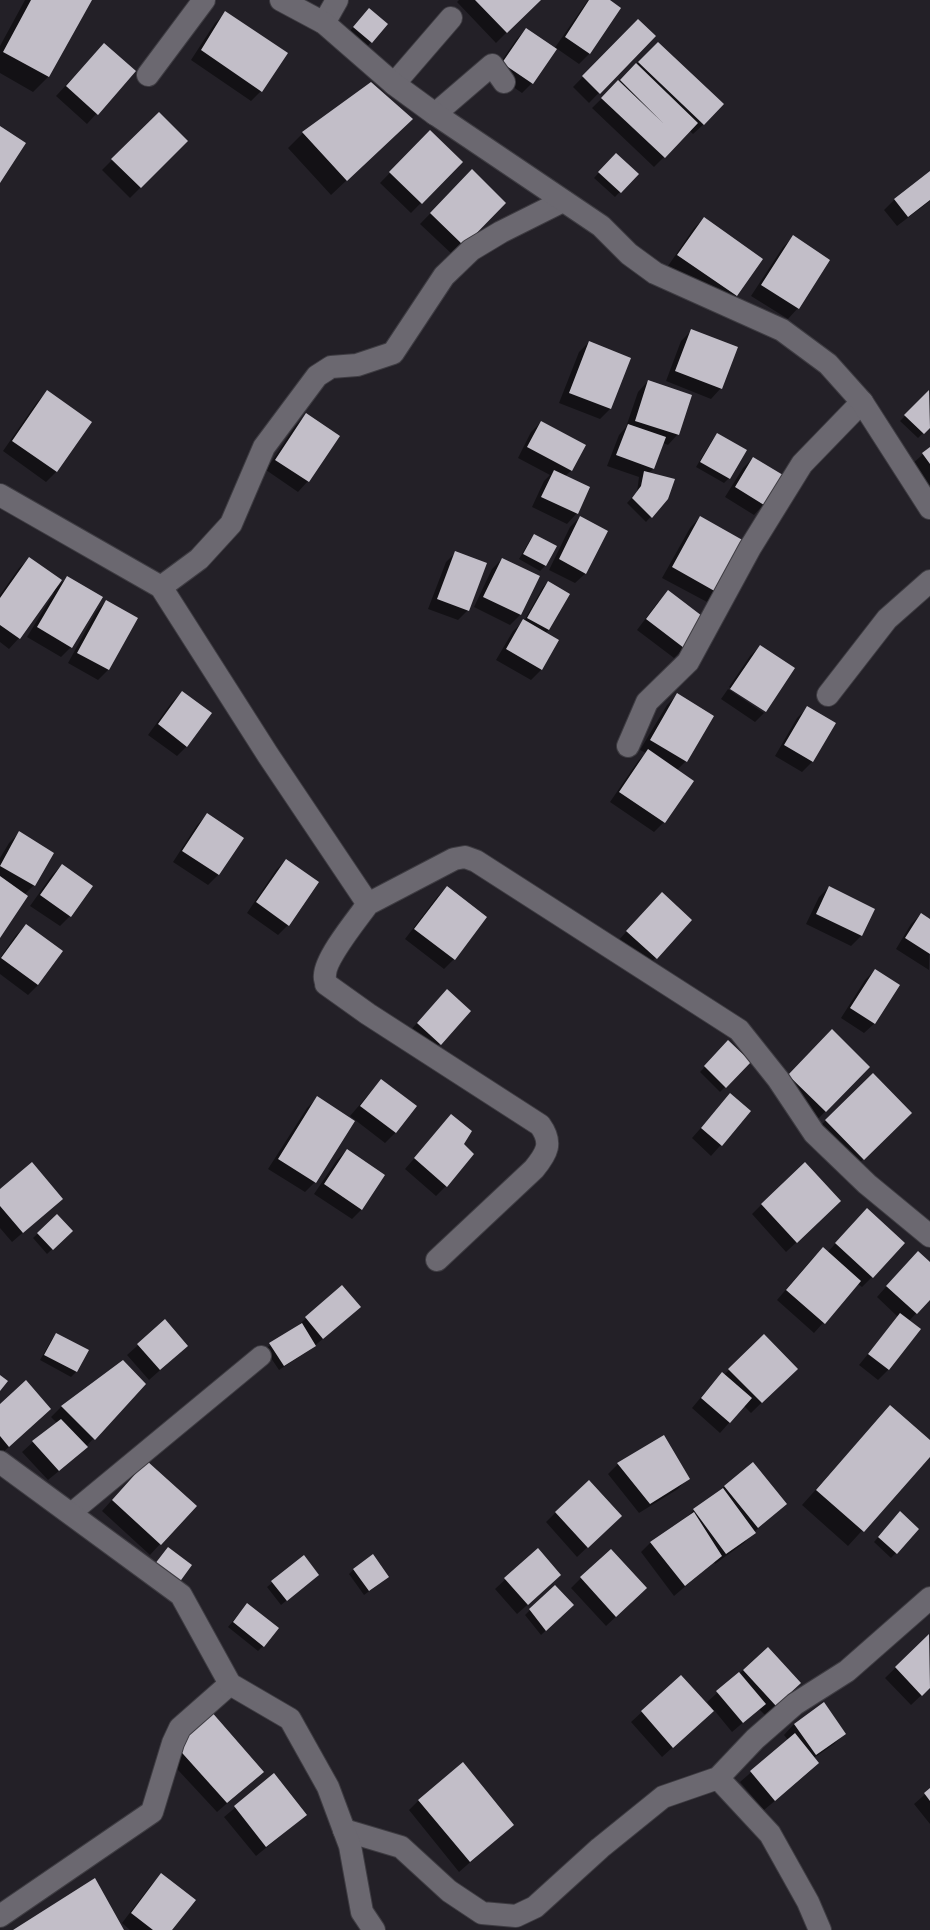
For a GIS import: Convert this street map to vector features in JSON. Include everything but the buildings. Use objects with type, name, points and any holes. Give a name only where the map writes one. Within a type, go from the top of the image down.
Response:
[{"type":"street","points":[[148,75],[204,0]]},
{"type":"street","points":[[281,0],[324,23],[394,84],[435,114],[601,226],[629,254],[655,273],[782,330],[828,364],[862,402],[930,508]]},
{"type":"street","points":[[324,23],[337,0]]},
{"type":"street","points":[[394,84],[451,18]]},
{"type":"street","points":[[435,114],[492,65],[504,82]]},
{"type":"street","points":[[161,587],[199,559],[231,524],[264,447],[317,376],[331,367],[357,365],[393,353],[444,276],[471,250],[501,232],[563,201]]},
{"type":"street","points":[[628,746],[647,702],[688,662],[750,548],[802,464],[862,402]]},
{"type":"street","points":[[0,495],[161,587],[268,755],[368,904]]},
{"type":"street","points":[[828,695],[887,618],[930,581]]},
{"type":"street","points":[[437,1260],[534,1169],[545,1156],[548,1143],[546,1134],[540,1125],[368,1014],[326,984],[324,974],[342,940],[368,904],[454,859],[465,857],[476,861],[739,1030],[778,1079],[814,1133],[867,1184],[930,1236]]},
{"type":"street","points":[[0,1463],[181,1595],[230,1684],[290,1718],[328,1787],[347,1838],[362,1912],[374,1930]]},
{"type":"street","points":[[347,1838],[401,1847],[449,1891],[482,1913],[516,1916],[535,1907],[600,1848],[663,1797],[718,1778],[755,1739],[795,1704],[847,1671],[930,1598]]},
{"type":"street","points":[[0,1916],[152,1812],[173,1743],[180,1728],[230,1684]]},
{"type":"street","points":[[718,1778],[770,1834],[808,1902],[820,1930]]},
{"type":"lane","points":[[70,1514],[261,1356]]}]
